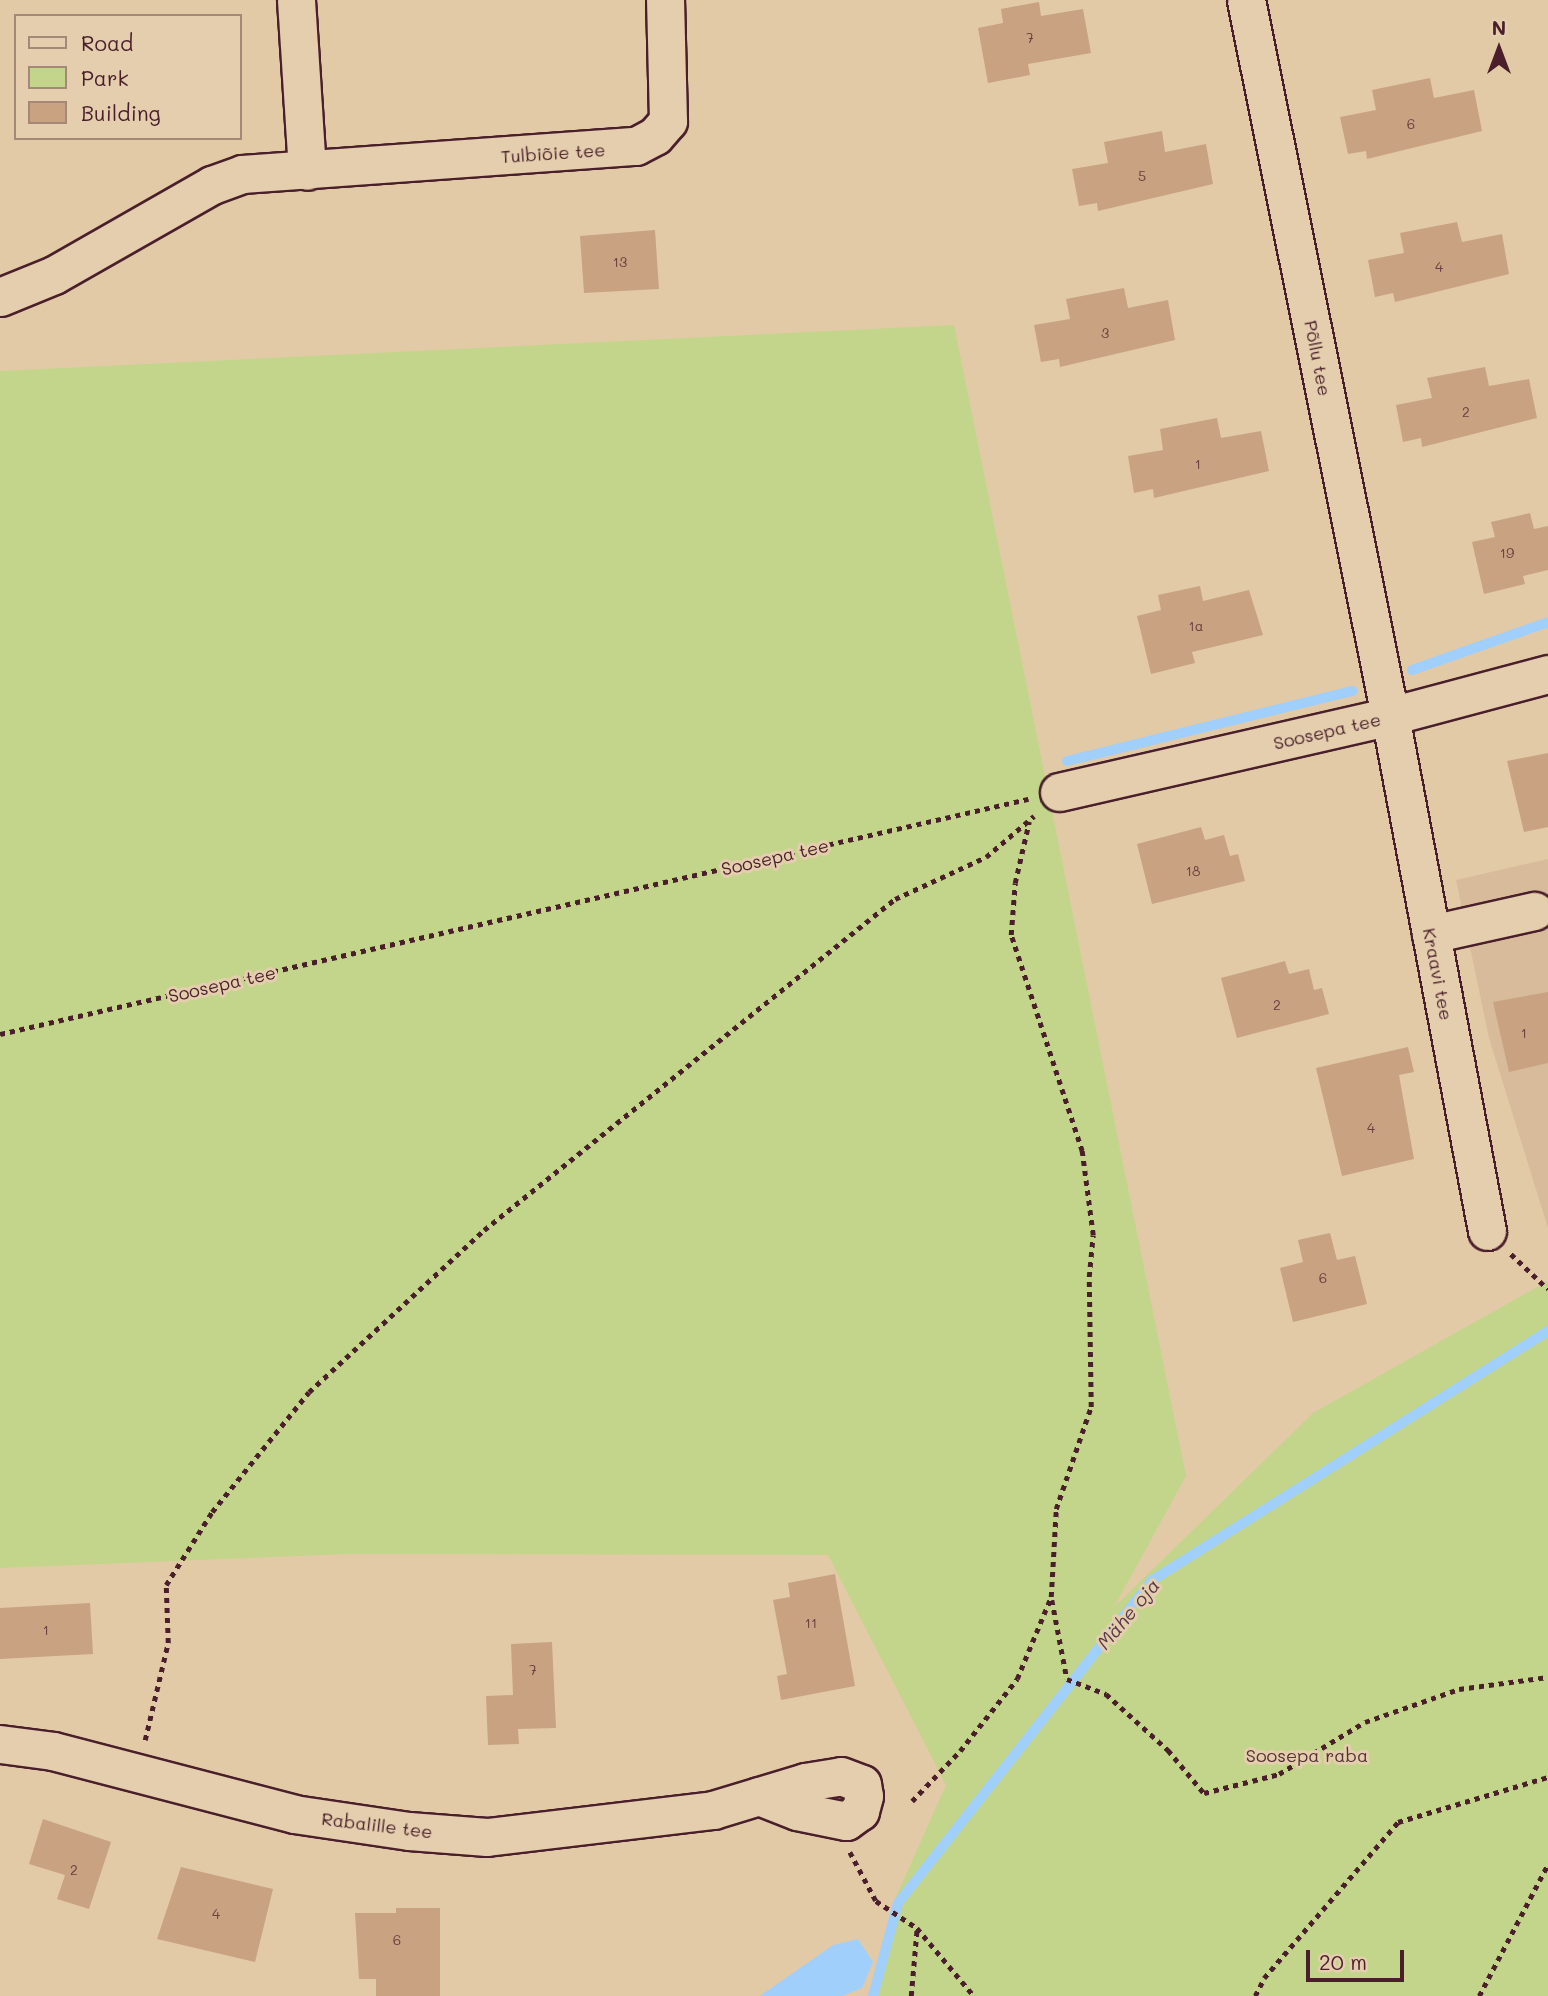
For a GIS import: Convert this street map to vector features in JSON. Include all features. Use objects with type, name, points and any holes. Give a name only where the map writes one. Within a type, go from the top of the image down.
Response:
[{"type":"street","points":[[296,0],[307,171]]},
{"type":"street","name":"Tulbiõie tee","points":[[0,297],[54,275],[212,185],[242,174],[636,146],[655,136],[668,121],[665,0]]},
{"type":"street","name":"Põllu tee","points":[[1247,0],[1390,716]]},
{"type":"street","name":"Soosepa tee","points":[[1059,792],[1390,716],[1548,674]]},
{"type":"street","name":"Kraavi tee","points":[[1390,716],[1487,1231]]},
{"type":"street","points":[[1431,934],[1535,911]]},
{"type":"street","name":"Rabalille tee","points":[[0,1744],[53,1751],[293,1814],[409,1831],[487,1837],[713,1810],[759,1796]]},
{"type":"path","points":[[138,1775],[169,1643],[166,1585],[212,1513],[309,1392],[484,1230],[895,900],[986,856],[1029,822],[1059,792]]},
{"type":"path","name":"Soosepa tee","points":[[0,1034],[1059,792]]},
{"type":"path","points":[[1029,822],[1015,883],[1011,935],[1082,1151],[1093,1235],[1089,1277],[1091,1407],[1056,1509],[1051,1597],[1067,1679],[1106,1694],[1168,1750],[1204,1793],[1279,1774],[1365,1721],[1459,1689],[1548,1677]]},
{"type":"path","points":[[1487,1231],[1548,1289]]},
{"type":"path","points":[[912,1801],[960,1751],[1017,1679],[1051,1597]]},
{"type":"path","points":[[1255,1996],[1265,1978],[1398,1822],[1548,1777]]},
{"type":"path","points":[[848,1849],[876,1901],[917,1928],[974,1996]]},
{"type":"path","points":[[1479,1996],[1548,1864]]},
{"type":"path","points":[[911,1996],[917,1928]]},
{"type":"shaded area","points":[[1548,859],[1548,1228],[1489,1038],[1456,880]]},
{"type":"green space","name":"Soosepa raba","points":[[954,325],[1186,1476],[1114,1607],[1313,1413],[1548,1281],[1548,1996],[870,1996],[895,1899],[946,1785],[828,1555],[348,1554],[0,1568],[0,371]]},
{"type":"water","points":[[858,1939],[873,1962],[862,1988],[842,1996],[760,1996],[833,1945]]},
{"type":"building","points":[[1039,2],[1041,16],[1083,9],[1091,53],[1028,64],[1030,75],[988,83],[978,28],[1003,23],[1001,9]]},
{"type":"building","points":[[1430,78],[1434,98],[1474,90],[1482,131],[1367,159],[1366,151],[1348,154],[1340,117],[1376,110],[1372,90]]},
{"type":"building","points":[[1162,131],[1165,152],[1206,144],[1213,184],[1098,211],[1097,203],[1079,206],[1072,169],[1108,163],[1104,142]]},
{"type":"building","points":[[1457,222],[1462,242],[1502,234],[1509,274],[1395,302],[1393,293],[1375,297],[1368,260],[1404,253],[1400,233]]},
{"type":"building","points":[[655,230],[659,289],[584,293],[580,236]]},
{"type":"building","points":[[1124,288],[1128,308],[1168,300],[1175,340],[1060,367],[1059,359],[1041,362],[1034,325],[1070,319],[1066,299]]},
{"type":"building","points":[[1485,367],[1489,386],[1529,379],[1537,418],[1422,447],[1421,438],[1403,442],[1396,405],[1432,398],[1427,378]]},
{"type":"building","points":[[1217,418],[1221,438],[1261,431],[1269,471],[1154,498],[1153,489],[1134,493],[1128,456],[1163,450],[1160,429]]},
{"type":"building","points":[[1530,513],[1534,529],[1548,526],[1548,570],[1523,576],[1525,584],[1484,594],[1472,542],[1495,537],[1491,522]]},
{"type":"building","points":[[1200,586],[1203,601],[1249,590],[1263,635],[1192,652],[1195,663],[1151,674],[1137,616],[1161,610],[1158,595]]},
{"type":"building","points":[[1548,753],[1548,827],[1524,832],[1507,761]]},
{"type":"building","points":[[1201,827],[1205,840],[1224,835],[1230,856],[1238,854],[1245,881],[1152,904],[1137,844]]},
{"type":"building","points":[[1285,961],[1289,974],[1309,969],[1314,990],[1322,988],[1329,1014],[1237,1038],[1221,978]]},
{"type":"building","points":[[1548,992],[1548,1063],[1509,1072],[1493,1002]]},
{"type":"building","points":[[1408,1047],[1414,1072],[1399,1075],[1414,1159],[1342,1176],[1316,1068]]},
{"type":"building","points":[[1330,1233],[1337,1260],[1355,1256],[1367,1304],[1293,1322],[1280,1268],[1303,1262],[1298,1240]]},
{"type":"building","points":[[835,1574],[855,1686],[781,1700],[777,1676],[787,1674],[773,1600],[790,1597],[788,1583]]},
{"type":"building","points":[[90,1603],[93,1654],[0,1659],[0,1608]]},
{"type":"building","points":[[552,1642],[556,1728],[518,1729],[519,1744],[488,1745],[486,1696],[513,1695],[511,1644]]},
{"type":"building","points":[[43,1819],[111,1842],[89,1909],[57,1899],[65,1875],[29,1864]]},
{"type":"building","points":[[181,1867],[273,1889],[255,1962],[157,1939]]},
{"type":"building","points":[[396,1908],[440,1908],[440,1996],[376,1996],[376,1979],[359,1979],[355,1913],[396,1913]]},
{"type":"waterway","points":[[1412,670],[1548,622]]},
{"type":"waterway","points":[[1067,761],[1353,691]]},
{"type":"waterway","name":"Mähe oja","points":[[873,1996],[898,1903],[1151,1581],[1548,1331]]}]
